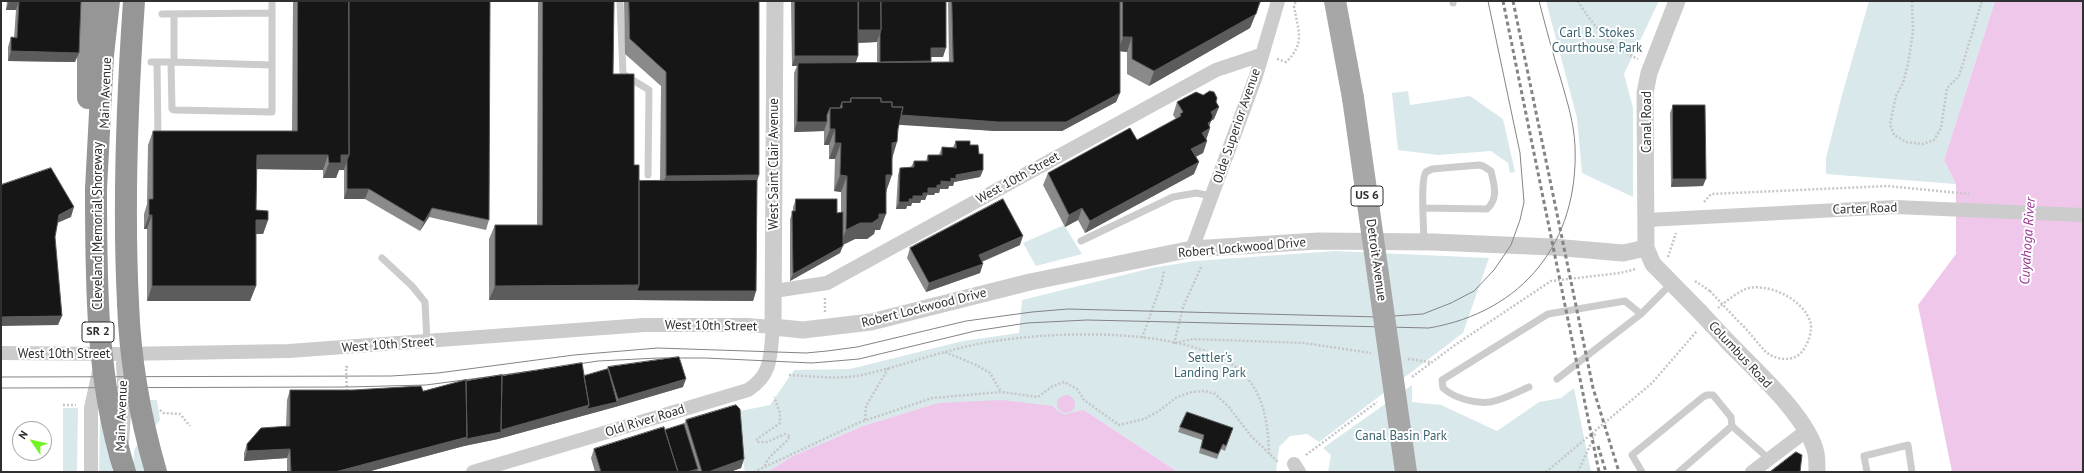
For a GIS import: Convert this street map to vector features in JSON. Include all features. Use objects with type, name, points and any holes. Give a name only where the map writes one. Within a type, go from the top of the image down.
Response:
[{"type":"highway","points":[[88,1],[87,84],[96,189]]},
{"type":"highway","name":"Cleveland Memorial Shoreway","points":[[109,1],[103,55],[96,189],[96,274],[98,329],[110,410],[125,472]]},
{"type":"highway","name":"SR 2","points":[[134,1],[126,111],[129,324],[142,416],[156,472]]},
{"type":"highway","points":[[130,58],[143,1]]},
{"type":"main road","name":"Detroit Avenue","points":[[1335,1],[1353,98],[1406,472]]},
{"type":"street","name":"Main Avenue","points":[[91,472],[91,408],[102,354],[104,316],[105,96],[108,48],[114,1]]},
{"type":"street","name":"Main Avenue","points":[[120,472],[125,401],[117,274],[117,119],[125,1]]},
{"type":"street","name":"West Saint Clair Avenue","points":[[774,328],[775,1]]},
{"type":"street","name":"Olde Superior Avenue","points":[[1192,250],[1256,76],[1278,1]]},
{"type":"street","name":"Canal Road","points":[[1646,248],[1645,93],[1649,73],[1677,1]]},
{"type":"street","name":"West 10th Street","points":[[774,291],[826,283],[1216,70],[1261,56]]},
{"type":"street","name":"Carter Road","points":[[1647,220],[1895,207],[2083,215]]},
{"type":"street","name":"Robert Lockwood Drive","points":[[774,328],[803,330],[871,322],[1030,282],[1192,250],[1318,241],[1424,242],[1553,247],[1622,253],[1646,248]]},
{"type":"street","name":"Columbus Road","points":[[1646,248],[1653,264],[1706,317],[1790,408],[1806,431],[1815,452],[1817,472]]},
{"type":"street","name":"West 10th Street","points":[[1,353],[122,354],[289,351],[644,325],[747,325],[774,328]]},
{"type":"street","name":"Old River Road","points":[[473,472],[748,390],[760,383],[766,374],[774,328]]},
{"type":"street","points":[[1752,472],[1806,431]]},
{"type":"lane","points":[[174,14],[172,109],[272,112],[272,1]]},
{"type":"lane","points":[[620,1],[623,74],[649,90],[648,176]]},
{"type":"lane","points":[[162,14],[272,13]]},
{"type":"lane","points":[[158,141],[154,62],[272,65]]},
{"type":"lane","points":[[1423,208],[1487,209],[1495,200],[1495,191],[1491,171],[1478,165],[1432,169],[1426,172],[1424,179],[1423,208],[1424,242]]},
{"type":"lane","points":[[1081,241],[1173,197],[1196,193],[1212,196]]},
{"type":"lane","points":[[382,258],[412,286],[425,302],[427,342]]},
{"type":"lane","points":[[1558,378],[1641,314],[1672,283]]},
{"type":"lane","points":[[1529,387],[1490,402],[1472,401],[1449,394],[1443,388],[1442,380],[1548,314],[1625,301],[1641,314]]},
{"type":"lane","points":[[1642,472],[1632,455],[1707,394],[1713,395],[1725,409],[1731,417],[1732,426],[1769,459]]},
{"type":"lane","points":[[1679,472],[1732,426]]},
{"type":"lane","points":[[1867,472],[1864,456],[1908,445],[1912,472]]},
{"type":"path","points":[[1278,59],[1286,62],[1294,54],[1300,43],[1294,6],[1296,1]]},
{"type":"path","points":[[1578,1],[1588,18],[1602,34],[1618,48]]},
{"type":"path","points":[[1912,1],[1912,32],[1908,64],[1903,83],[1896,96],[1890,124],[1894,135],[1906,142],[1923,144],[1934,140],[1942,128],[1947,88],[1959,76],[1982,1]]},
{"type":"path","points":[[1668,259],[1676,237]]},
{"type":"path","points":[[1174,344],[1183,307],[1203,262]]},
{"type":"path","points":[[1142,338],[1162,282],[1165,266]]},
{"type":"path","points":[[1406,381],[1431,362],[1551,280],[1620,273]]},
{"type":"path","points":[[1546,472],[1652,383],[1706,317],[1722,305],[1748,289],[1762,288],[1778,292],[1800,305],[1811,322],[1809,340],[1804,350],[1795,358],[1784,360],[1767,353],[1739,322],[1710,291],[1690,277]]},
{"type":"path","points":[[825,298],[825,312]]},
{"type":"path","points":[[754,472],[865,420],[932,398],[1001,392],[1038,397],[1051,387],[1064,382],[1077,389],[1084,400],[1119,425],[1144,419],[1159,411],[1177,397],[1192,392],[1205,390],[1215,394],[1228,406],[1251,436],[1269,454],[1268,424],[1261,401],[1253,386],[1238,369],[1206,351],[1130,335],[1061,334],[974,345],[861,375],[840,377],[789,375]]},
{"type":"path","points":[[1174,344],[1193,339],[1304,343],[1377,354]]},
{"type":"path","points":[[945,352],[976,365],[990,373],[1001,392]]},
{"type":"path","points":[[1400,358],[1431,362]]},
{"type":"path","points":[[347,391],[346,368],[350,367]]},
{"type":"path","points":[[865,420],[866,406],[890,367]]},
{"type":"path","points":[[765,467],[767,460],[787,442],[790,436],[785,434],[766,442],[757,442],[757,439],[780,423],[780,413],[774,397]]},
{"type":"path","points":[[1297,468],[1381,399]]},
{"type":"path","points":[[63,405],[81,405]]},
{"type":"path","points":[[180,414],[190,426]]},
{"type":"path","points":[[1578,472],[1597,430]]},
{"type":"green space","name":"Carl B. Stokes Courthouse Park","points":[[1546,1],[1659,1],[1624,74],[1633,108],[1633,197],[1582,173],[1577,118]]},
{"type":"green space","points":[[1869,1],[1995,1],[1944,160],[1956,184],[1826,174],[1826,158],[1842,95]]},
{"type":"green space","points":[[1408,91],[1410,105],[1470,96],[1503,119],[1515,172],[1510,173],[1508,163],[1491,151],[1438,155],[1398,150],[1392,93]]},
{"type":"green space","points":[[1064,225],[1082,254],[1036,266],[1023,243]]},
{"type":"green space","name":"Settler's Landing Park","points":[[1335,251],[1489,258],[1463,333],[1319,442],[1307,434],[1290,436],[1279,447],[1276,472],[1178,472],[1084,410],[1065,415],[938,403],[863,426],[793,456],[767,472],[745,472],[735,412],[770,405],[794,370],[850,369],[963,341],[1019,333],[1022,300],[1152,268],[1195,261]]},
{"type":"green space","name":"Canal Basin Park","points":[[1412,385],[1412,402],[1441,405],[1497,431],[1539,402],[1561,398],[1574,388],[1591,472],[1328,472],[1331,455],[1323,448]]},
{"type":"green space","points":[[146,400],[157,400],[160,420],[141,445],[144,472],[133,472],[134,451],[147,425]]},
{"type":"green space","points":[[63,408],[78,408],[77,472],[63,472]]},
{"type":"green space","points":[[100,416],[113,416],[112,472],[99,472]]},
{"type":"water","name":"Cuyahoga River","points":[[1995,1],[2083,1],[2083,472],[1952,472],[1918,305],[1956,254],[1956,184],[1944,160]]},
{"type":"water","points":[[1066,395],[1072,398],[1075,404],[1072,410],[1066,413],[1060,410],[1057,404],[1060,398]]},
{"type":"water","points":[[1002,400],[1053,406],[1057,411],[1064,414],[1084,410],[1178,472],[767,472],[793,456],[863,426],[938,403]]},
{"type":"building","points":[[19,1],[81,1],[79,53],[11,51],[11,37],[17,38]]},
{"type":"building","points":[[298,1],[349,1],[349,155],[341,155],[341,163],[329,163],[328,155],[257,155],[256,210],[268,211],[268,220],[256,220],[256,286],[152,286],[152,215],[149,215],[149,199],[153,199],[153,131],[297,131]]},
{"type":"building","points":[[349,1],[490,1],[489,220],[432,208],[424,222],[369,189],[347,189],[347,160],[349,155]]},
{"type":"building","points":[[543,1],[614,1],[613,74],[634,74],[634,165],[639,165],[639,285],[495,286],[495,225],[542,225]]},
{"type":"building","points":[[629,1],[759,1],[759,175],[666,176],[666,72],[630,39]]},
{"type":"building","points":[[795,1],[858,1],[858,56],[795,56]]},
{"type":"building","points":[[859,1],[881,1],[881,30],[859,30]]},
{"type":"building","points":[[881,1],[946,1],[946,48],[931,48],[931,61],[880,62]]},
{"type":"building","points":[[952,1],[1120,1],[1120,93],[1066,122],[999,122],[901,115],[903,107],[892,107],[892,102],[881,102],[881,98],[851,98],[850,102],[842,102],[840,108],[830,108],[827,115],[827,122],[797,122],[798,63],[953,62]]},
{"type":"building","points":[[1123,1],[1260,1],[1256,14],[1154,71],[1132,59],[1132,37],[1123,37]]},
{"type":"building","points":[[1210,91],[1214,92],[1217,98],[1216,102],[1219,107],[1211,112],[1213,116],[1211,121],[1208,123],[1210,128],[1202,133],[1207,141],[1191,149],[1199,162],[1090,221],[1082,208],[1069,215],[1048,173],[1130,128],[1137,140],[1181,116],[1180,114],[1183,112],[1177,102],[1196,92],[1203,95]]},
{"type":"building","points":[[851,98],[881,98],[881,102],[892,102],[892,107],[903,107],[898,129],[897,142],[892,143],[892,175],[886,175],[886,214],[879,214],[879,218],[872,223],[860,223],[846,230],[847,176],[840,175],[841,143],[835,143],[835,129],[830,129],[830,108],[842,108],[842,102],[851,102]]},
{"type":"building","points":[[1673,105],[1705,105],[1706,179],[1673,179]]},
{"type":"building","points":[[956,141],[970,141],[970,145],[978,145],[979,154],[983,154],[983,170],[956,175],[956,179],[951,178],[951,182],[941,181],[941,185],[937,185],[937,188],[928,188],[928,193],[923,193],[923,196],[913,196],[913,199],[909,199],[909,202],[899,202],[900,168],[914,167],[914,161],[928,161],[928,155],[942,155],[942,147],[956,148]]},
{"type":"building","points":[[51,168],[74,207],[59,215],[55,237],[62,316],[1,317],[1,185]]},
{"type":"building","points":[[757,180],[756,291],[637,291],[639,285],[639,181]]},
{"type":"building","points":[[796,199],[837,199],[837,213],[843,212],[843,246],[793,274],[792,211],[795,211]]},
{"type":"building","points":[[1003,199],[1023,236],[979,255],[983,264],[929,283],[910,248]]},
{"type":"building","points":[[679,357],[686,379],[618,399],[608,367]]},
{"type":"building","points":[[582,363],[589,405],[501,430],[502,376]]},
{"type":"building","points":[[608,369],[617,402],[587,409],[589,405],[584,376]]},
{"type":"building","points":[[502,375],[501,432],[466,439],[466,381]]},
{"type":"building","points":[[466,380],[467,437],[335,472],[291,472],[290,449],[247,451],[247,444],[261,428],[290,426],[290,390],[353,390],[421,386],[423,391]]},
{"type":"building","points":[[736,405],[740,409],[744,459],[708,472],[702,472],[686,420]]},
{"type":"building","points":[[1187,412],[1233,428],[1226,446],[1223,444],[1218,454],[1201,448],[1204,435],[1180,427]]},
{"type":"building","points":[[684,424],[698,469],[687,472],[678,472],[665,430]]},
{"type":"building","points":[[664,427],[678,472],[601,472],[594,449]]},
{"type":"building","points":[[1796,452],[1802,455],[1800,472],[1770,472]]},
{"type":"tram line","points":[[1,377],[391,376],[438,373],[574,355],[658,348],[806,353],[857,347],[966,321],[1032,312],[1068,309],[1379,317],[1423,314],[1451,303],[1474,291],[1494,270],[1511,245],[1520,220],[1524,202],[1520,153],[1488,1]]},
{"type":"tram line","points":[[572,365],[598,361],[658,358],[705,358],[812,363],[859,359],[975,331],[1027,323],[1087,320],[1429,328],[1462,320],[1492,306],[1518,289],[1539,267],[1555,242],[1567,213],[1574,181],[1575,146],[1572,121],[1539,1]]},
{"type":"tram line","points":[[1,388],[347,387],[426,385],[532,371]]},
{"type":"railway","points":[[1503,1],[1599,472]]},
{"type":"railway","points":[[1513,1],[1593,388],[1619,472]]},
{"type":"railway","points":[[1598,446],[1606,472]]}]
